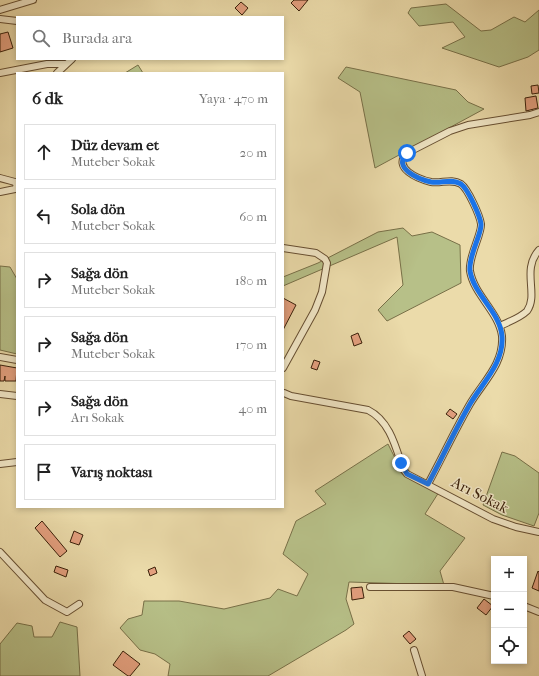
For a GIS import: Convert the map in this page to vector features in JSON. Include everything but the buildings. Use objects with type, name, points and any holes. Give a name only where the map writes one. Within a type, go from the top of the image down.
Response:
[{"type":"street","points":[[0,10],[33,0]]},
{"type":"street","points":[[0,19],[16,21]]},
{"type":"street","points":[[58,72],[64,64],[70,60]]},
{"type":"street","points":[[0,73],[48,64],[64,64]]},
{"type":"street","points":[[428,484],[471,403],[494,371],[502,338],[500,326],[474,282],[470,270],[473,248],[481,226],[477,212],[464,187],[452,181],[432,182],[415,175],[406,170],[402,162],[402,158],[407,153],[450,131],[468,125],[530,115],[539,112]]},
{"type":"street","points":[[0,178],[15,182],[16,184]]},
{"type":"street","points":[[0,192],[16,188]]},
{"type":"street","points":[[284,248],[316,253],[325,259],[327,263],[322,292],[315,310],[284,366]]},
{"type":"street","points":[[500,326],[526,312],[533,304],[535,298],[531,269],[534,256],[539,250]]},
{"type":"street","points":[[0,358],[16,360]]},
{"type":"street","name":"Arı Sokak","points":[[284,393],[291,396],[368,410],[375,413],[388,429],[403,469],[417,480],[428,484],[493,518],[516,527],[539,532]]},
{"type":"street","points":[[0,394],[16,396]]},
{"type":"street","points":[[0,464],[16,462]]},
{"type":"street","points":[[0,552],[45,600],[67,612],[79,604]]},
{"type":"street","points":[[370,587],[453,587],[491,595]]},
{"type":"street","points":[[527,607],[539,612]]},
{"type":"street","points":[[414,650],[422,676]]},
{"type":"green space","points":[[446,4],[481,31],[491,30],[514,17],[525,22],[539,10],[539,50],[528,57],[499,67],[442,48],[465,37],[453,22],[419,26],[408,13],[411,8]]},
{"type":"green space","points":[[138,65],[142,72],[127,72]]},
{"type":"green space","points":[[346,67],[456,90],[468,102],[484,109],[375,168],[360,92],[338,78]]},
{"type":"green space","points":[[403,228],[412,236],[432,232],[460,245],[461,283],[387,321],[378,310],[403,285],[397,237],[284,286],[284,277],[318,263],[378,232]]},
{"type":"green space","points":[[0,266],[10,267],[16,277],[16,354],[0,350]]},
{"type":"green space","points":[[388,444],[402,472],[439,492],[425,514],[465,538],[440,571],[444,585],[349,582],[346,599],[354,624],[268,676],[168,676],[170,664],[155,654],[140,650],[120,628],[128,619],[142,615],[144,601],[179,601],[224,609],[270,598],[278,589],[297,596],[308,574],[283,554],[296,521],[326,504],[315,491]]},
{"type":"green space","points":[[502,452],[515,456],[539,473],[539,513],[534,526],[502,515],[483,505]]},
{"type":"green space","points":[[60,622],[77,627],[80,676],[0,676],[0,644],[17,623],[32,626],[34,637],[52,637]]},
{"type":"route","points":[[401,463],[407,474],[428,484],[471,403],[494,371],[502,338],[500,326],[474,282],[470,270],[473,248],[481,226],[477,212],[464,187],[459,183],[452,181],[432,182],[406,170],[402,162],[402,158],[407,153]]}]
